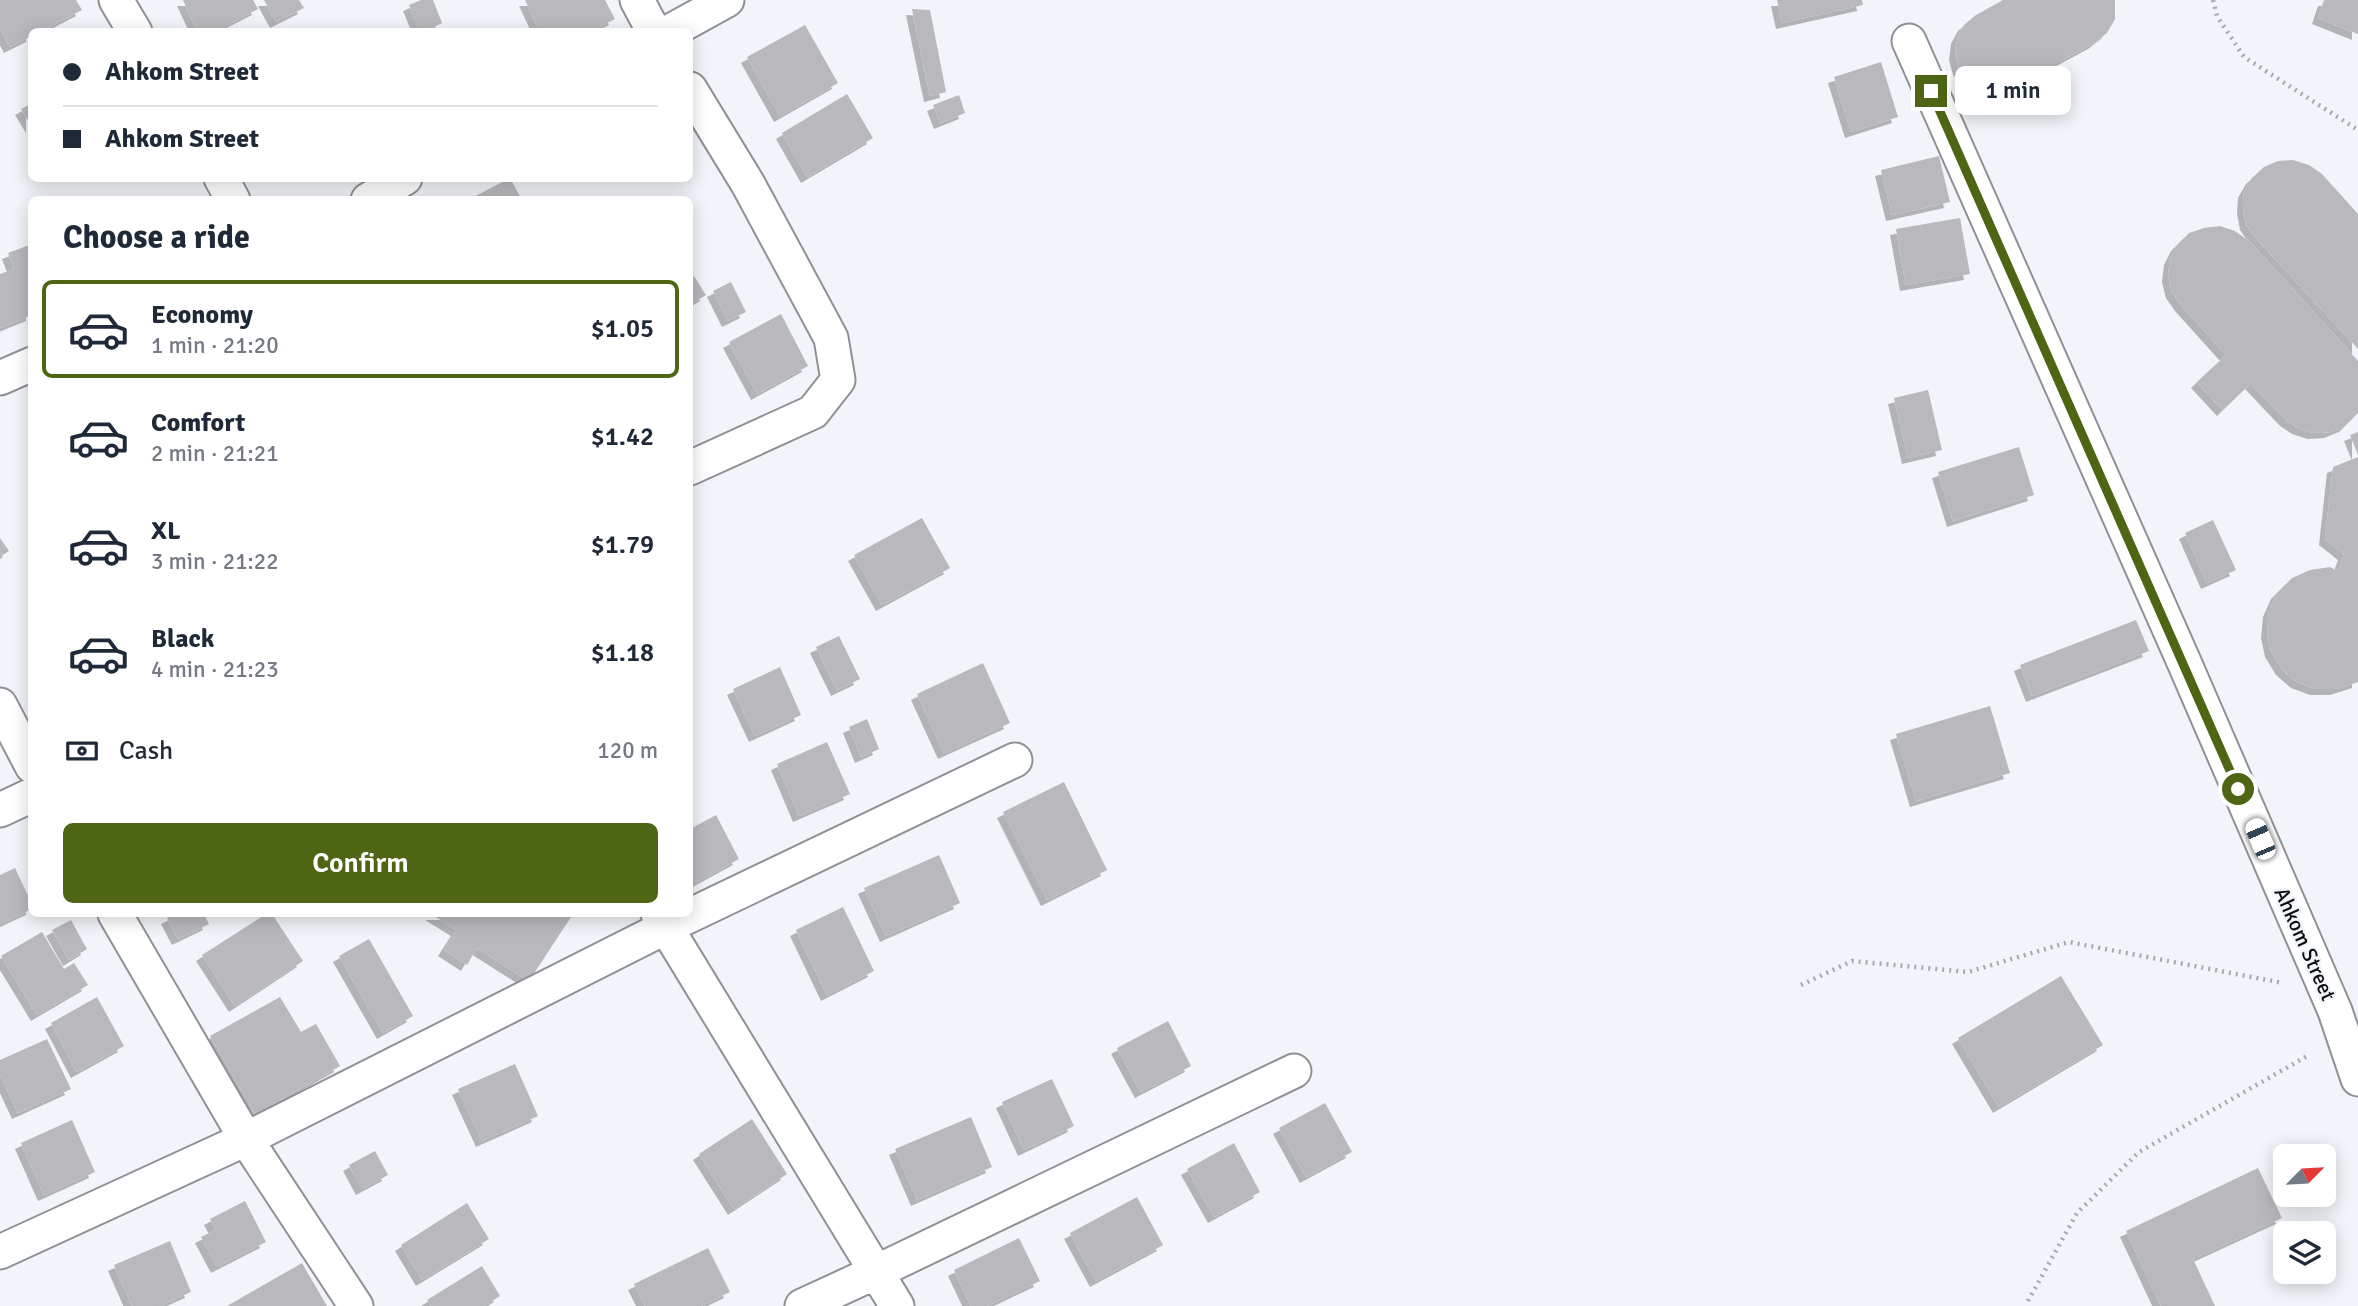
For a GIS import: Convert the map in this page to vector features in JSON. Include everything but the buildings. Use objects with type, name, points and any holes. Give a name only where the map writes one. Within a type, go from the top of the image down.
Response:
[{"type":"street","points":[[116,0],[133,28]]},
{"type":"street","points":[[637,0],[652,28]]},
{"type":"street","points":[[676,28],[727,0]]},
{"type":"street","name":"Ahkom Street","points":[[1909,41],[2184,663],[2325,991],[2358,1079]]},
{"type":"street","points":[[693,94],[748,184],[831,338],[838,380],[813,411],[693,467]]},
{"type":"street","points":[[375,196],[398,182]]},
{"type":"street","points":[[0,379],[28,366]]},
{"type":"street","points":[[0,705],[28,758]]},
{"type":"street","points":[[693,906],[1015,760]]},
{"type":"street","points":[[0,810],[28,797]]},
{"type":"street","points":[[117,917],[246,1139],[356,1306]]},
{"type":"street","points":[[0,1252],[246,1139],[662,920],[897,1306]]},
{"type":"street","points":[[802,1306],[1294,1071]]},
{"type":"path","points":[[2213,0],[2217,16],[2244,57],[2358,130]]},
{"type":"path","points":[[1801,985],[1852,961],[1968,972],[2069,942],[2325,991]]},
{"type":"path","points":[[2028,1301],[2077,1213],[2139,1152],[2320,1049],[2345,1042]]},
{"type":"route","points":[[1931,91],[2238,789]]}]
